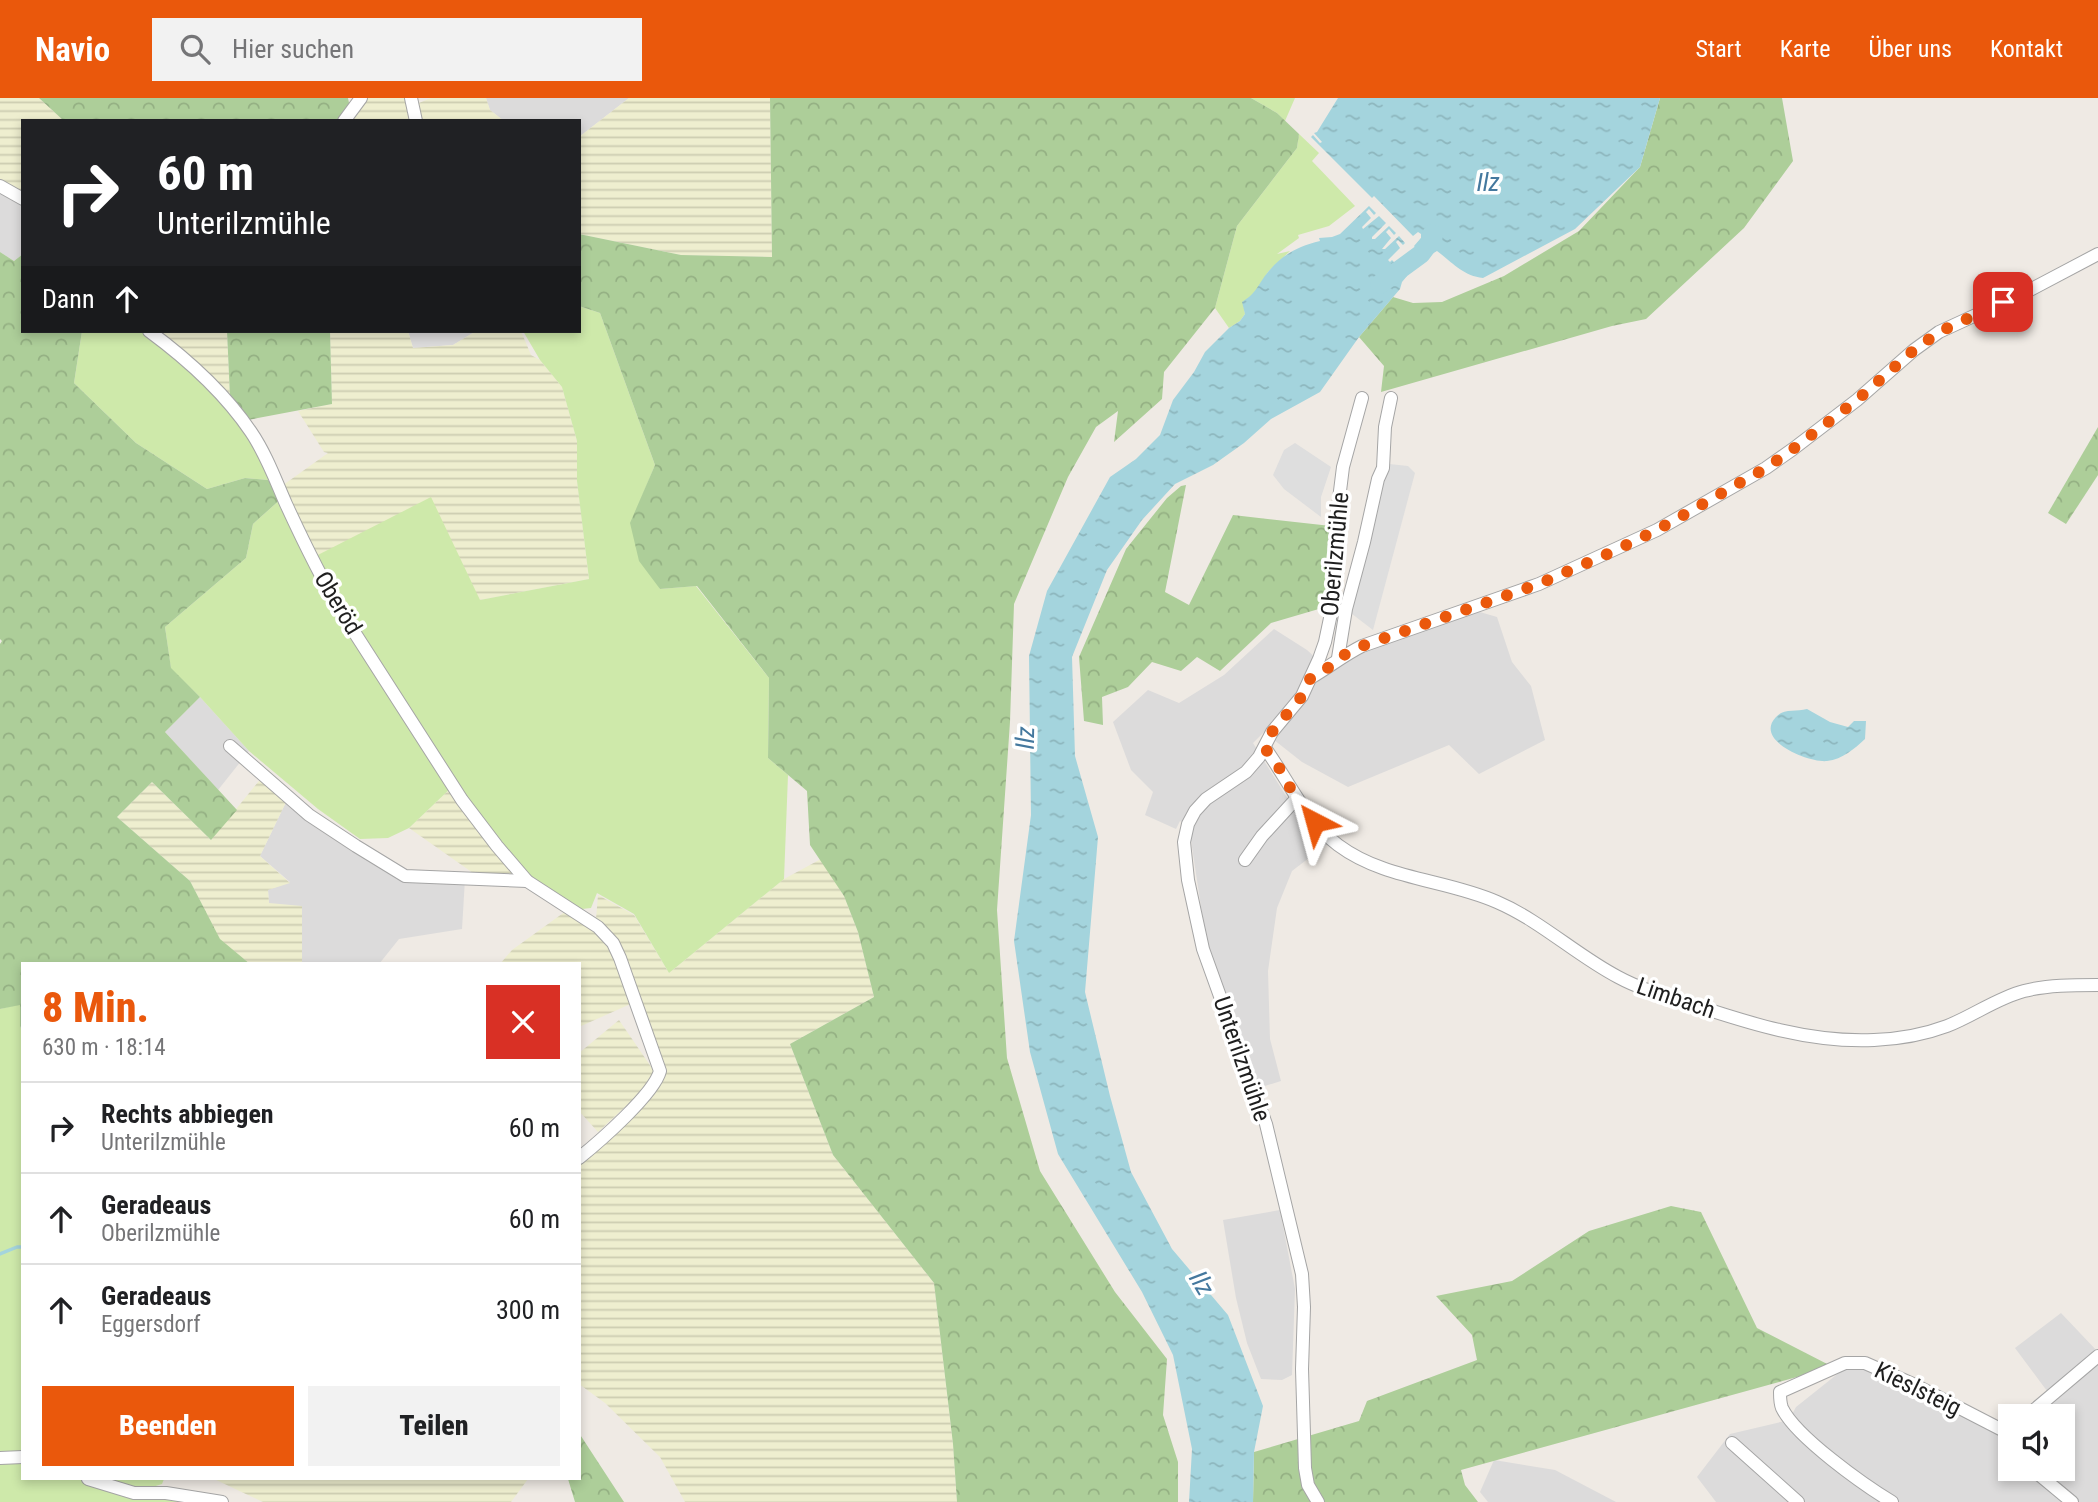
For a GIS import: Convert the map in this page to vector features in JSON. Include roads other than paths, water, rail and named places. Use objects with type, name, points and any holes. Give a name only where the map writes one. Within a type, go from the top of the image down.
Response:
[{"type":"street","points":[[345,119],[361,98]]},
{"type":"street","points":[[411,98],[416,119]]},
{"type":"street","points":[[0,186],[21,198]]},
{"type":"street","name":"Oberilzmühle","points":[[1311,677],[1331,666],[1338,658],[1362,646],[1551,579],[1657,530],[1766,468],[1821,429],[1939,332],[2028,291],[2098,254]]},
{"type":"street","name":"Oberöd","points":[[152,333],[186,360],[252,433],[325,585],[462,800],[527,881],[598,927],[613,943],[660,1071],[646,1096],[581,1156]]},
{"type":"street","name":"Oberilzmühle","points":[[1311,677],[1325,642],[1333,604],[1336,523],[1342,472],[1362,398]]},
{"type":"street","name":"Oberilzmühle","points":[[1338,658],[1346,609],[1383,468],[1385,427],[1391,398]]},
{"type":"street","name":"Unterilzmühle","points":[[1311,677],[1302,696],[1272,732],[1265,748],[1246,772],[1206,799],[1195,811],[1188,824],[1184,842],[1188,880],[1203,949],[1266,1124],[1302,1274],[1305,1468],[1310,1489],[1318,1502]]},
{"type":"street","points":[[230,746],[309,814],[405,876],[527,881]]},
{"type":"street","points":[[1245,860],[1262,836],[1296,799],[1265,748]]},
{"type":"street","name":"Limbach","points":[[1296,799],[1336,843],[1359,859],[1406,877],[1496,901],[1531,919],[1620,978],[1722,1015],[1784,1032],[1836,1039],[1874,1040],[1915,1036],[1948,1025],[2025,991],[2098,985]]},
{"type":"street","points":[[2041,1404],[2098,1356]]},
{"type":"street","name":"Kieslsteig","points":[[1892,1502],[1856,1479],[1811,1441],[1788,1418],[1781,1406],[1780,1392],[1845,1363],[1864,1363],[1915,1385],[1998,1428]]},
{"type":"street","points":[[1732,1443],[1798,1502]]},
{"type":"street","points":[[0,1458],[21,1457]]},
{"type":"street","points":[[91,1480],[134,1493],[166,1493],[222,1502]]},
{"type":"street","points":[[166,1493],[172,1480]]},
{"type":"street","points":[[2047,1481],[2072,1502]]},
{"type":"water","name":"Ilz","points":[[1338,98],[1660,98],[1640,167],[1575,229],[1483,278],[1464,271],[1437,251],[1425,258],[1414,246],[1421,234],[1418,232],[1413,236],[1311,137],[1313,135],[1322,142],[1314,133]]},
{"type":"water","points":[[1369,206],[1376,213],[1374,215],[1369,209],[1366,212],[1371,218],[1363,229],[1379,216],[1386,223],[1372,239],[1389,226],[1396,233],[1394,235],[1389,229],[1386,232],[1391,238],[1382,249],[1399,236],[1405,243],[1403,245],[1398,240],[1396,242],[1400,248],[1388,260],[1392,260],[1407,276],[1400,289],[1359,337],[1320,392],[1271,419],[1213,465],[1175,484],[1142,520],[1107,570],[1072,657],[1075,756],[1098,837],[1085,992],[1110,1096],[1131,1172],[1172,1249],[1228,1315],[1263,1406],[1254,1452],[1253,1502],[1189,1502],[1192,1449],[1173,1355],[1142,1292],[1058,1154],[1030,1052],[1014,941],[1031,815],[1029,656],[1047,591],[1110,477],[1136,459],[1160,435],[1173,400],[1205,352],[1245,314],[1242,302],[1285,256],[1320,241],[1319,238],[1340,234]]},
{"type":"water","points":[[1807,709],[1830,722],[1848,727],[1854,721],[1866,721],[1865,739],[1843,756],[1827,761],[1819,761],[1786,749],[1772,734],[1771,726],[1783,712]]},
{"type":"waterway","name":"Ilz","points":[[1380,284],[1421,254],[1433,238],[1432,234]]},
{"type":"waterway","points":[[0,1254],[21,1247]]}]
